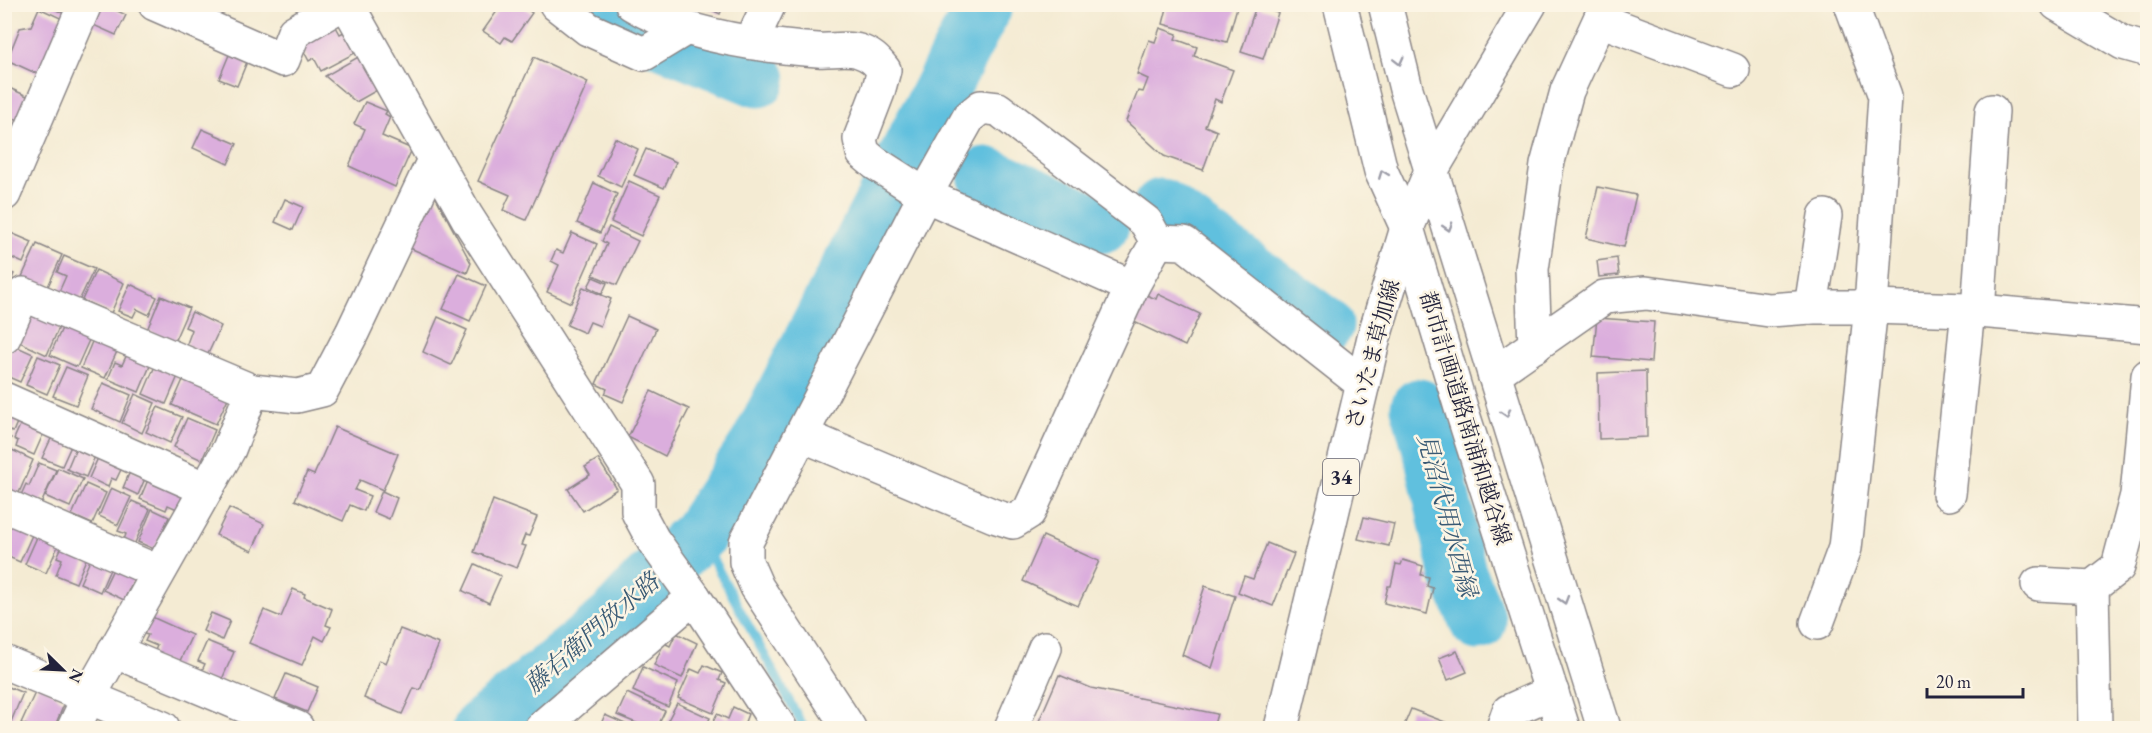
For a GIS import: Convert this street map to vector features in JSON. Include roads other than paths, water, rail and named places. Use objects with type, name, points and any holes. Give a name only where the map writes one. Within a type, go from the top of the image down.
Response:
[{"type":"street","points":[[4,194],[86,4]]},
{"type":"street","points":[[155,4],[283,60],[294,32],[342,4]]},
{"type":"street","points":[[347,4],[467,217],[638,484],[638,512],[653,540],[694,597],[776,726]]},
{"type":"street","points":[[556,4],[588,29],[644,54],[685,29]]},
{"type":"street","points":[[632,4],[685,29],[751,42],[818,50],[856,50],[874,57],[884,70],[860,139],[863,153],[921,192],[1132,287]]},
{"type":"street","points":[[751,42],[769,4]]},
{"type":"street","name":"都市計画道路南浦和越谷線","points":[[1340,4],[1381,171],[1407,228],[1461,408],[1563,729]]},
{"type":"street","name":"都市計画道路南浦和越谷線","points":[[1385,4],[1406,89],[1604,729]]},
{"type":"street","name":"さいたま草加線","points":[[1281,729],[1374,337],[1407,228],[1431,171],[1530,4]]},
{"type":"street","points":[[1817,623],[1845,548],[1871,307],[1885,96],[1851,4]]},
{"type":"street","points":[[2057,4],[2123,44],[2148,50]]},
{"type":"street","points":[[1535,346],[1532,269],[1547,165],[1567,91],[1603,12],[1733,70]]},
{"type":"street","points":[[849,729],[757,587],[746,562],[746,542],[802,435],[921,192],[969,117],[981,107],[998,109],[1146,222],[1157,242]]},
{"type":"street","points":[[1949,495],[1973,311],[1992,111]]},
{"type":"street","points":[[4,338],[23,294],[252,391],[297,396],[322,390],[352,333],[434,160]]},
{"type":"street","points":[[1811,307],[1825,216]]},
{"type":"street","points":[[802,435],[1013,522],[1029,512],[1132,287],[1157,242]]},
{"type":"street","points":[[1157,242],[1184,243],[1363,384]]},
{"type":"street","points":[[1494,374],[1604,297],[1646,293],[1769,310],[1871,307],[1973,311],[2148,326]]},
{"type":"street","points":[[2038,585],[2092,587],[2118,567],[2141,507],[2148,376]]},
{"type":"street","points":[[75,729],[88,698],[229,449],[252,391]]},
{"type":"street","points":[[4,399],[206,489]]},
{"type":"street","points":[[4,505],[158,572]]},
{"type":"street","points":[[2092,587],[2095,729]]},
{"type":"street","points":[[541,729],[694,597]]},
{"type":"street","points":[[1011,729],[1045,648]]},
{"type":"street","points":[[114,651],[297,729]]},
{"type":"street","points":[[4,662],[163,729]]},
{"type":"street","points":[[1503,729],[1509,711],[1552,692]]},
{"type":"waterway","name":"見沼代用水西縁","points":[[595,4],[626,25],[758,79]]},
{"type":"waterway","name":"藤右衛門放水路","points":[[481,728],[614,619],[641,589],[699,534],[758,445],[985,4]]},
{"type":"waterway","name":"見沼代用水西縁","points":[[986,175],[1101,225]]},
{"type":"waterway","name":"見沼代用水西縁","points":[[1161,207],[1325,325]]},
{"type":"waterway","name":"見沼代用水西縁","points":[[1419,407],[1432,453],[1458,573],[1478,622]]},
{"type":"waterway","points":[[699,534],[804,728]]}]
